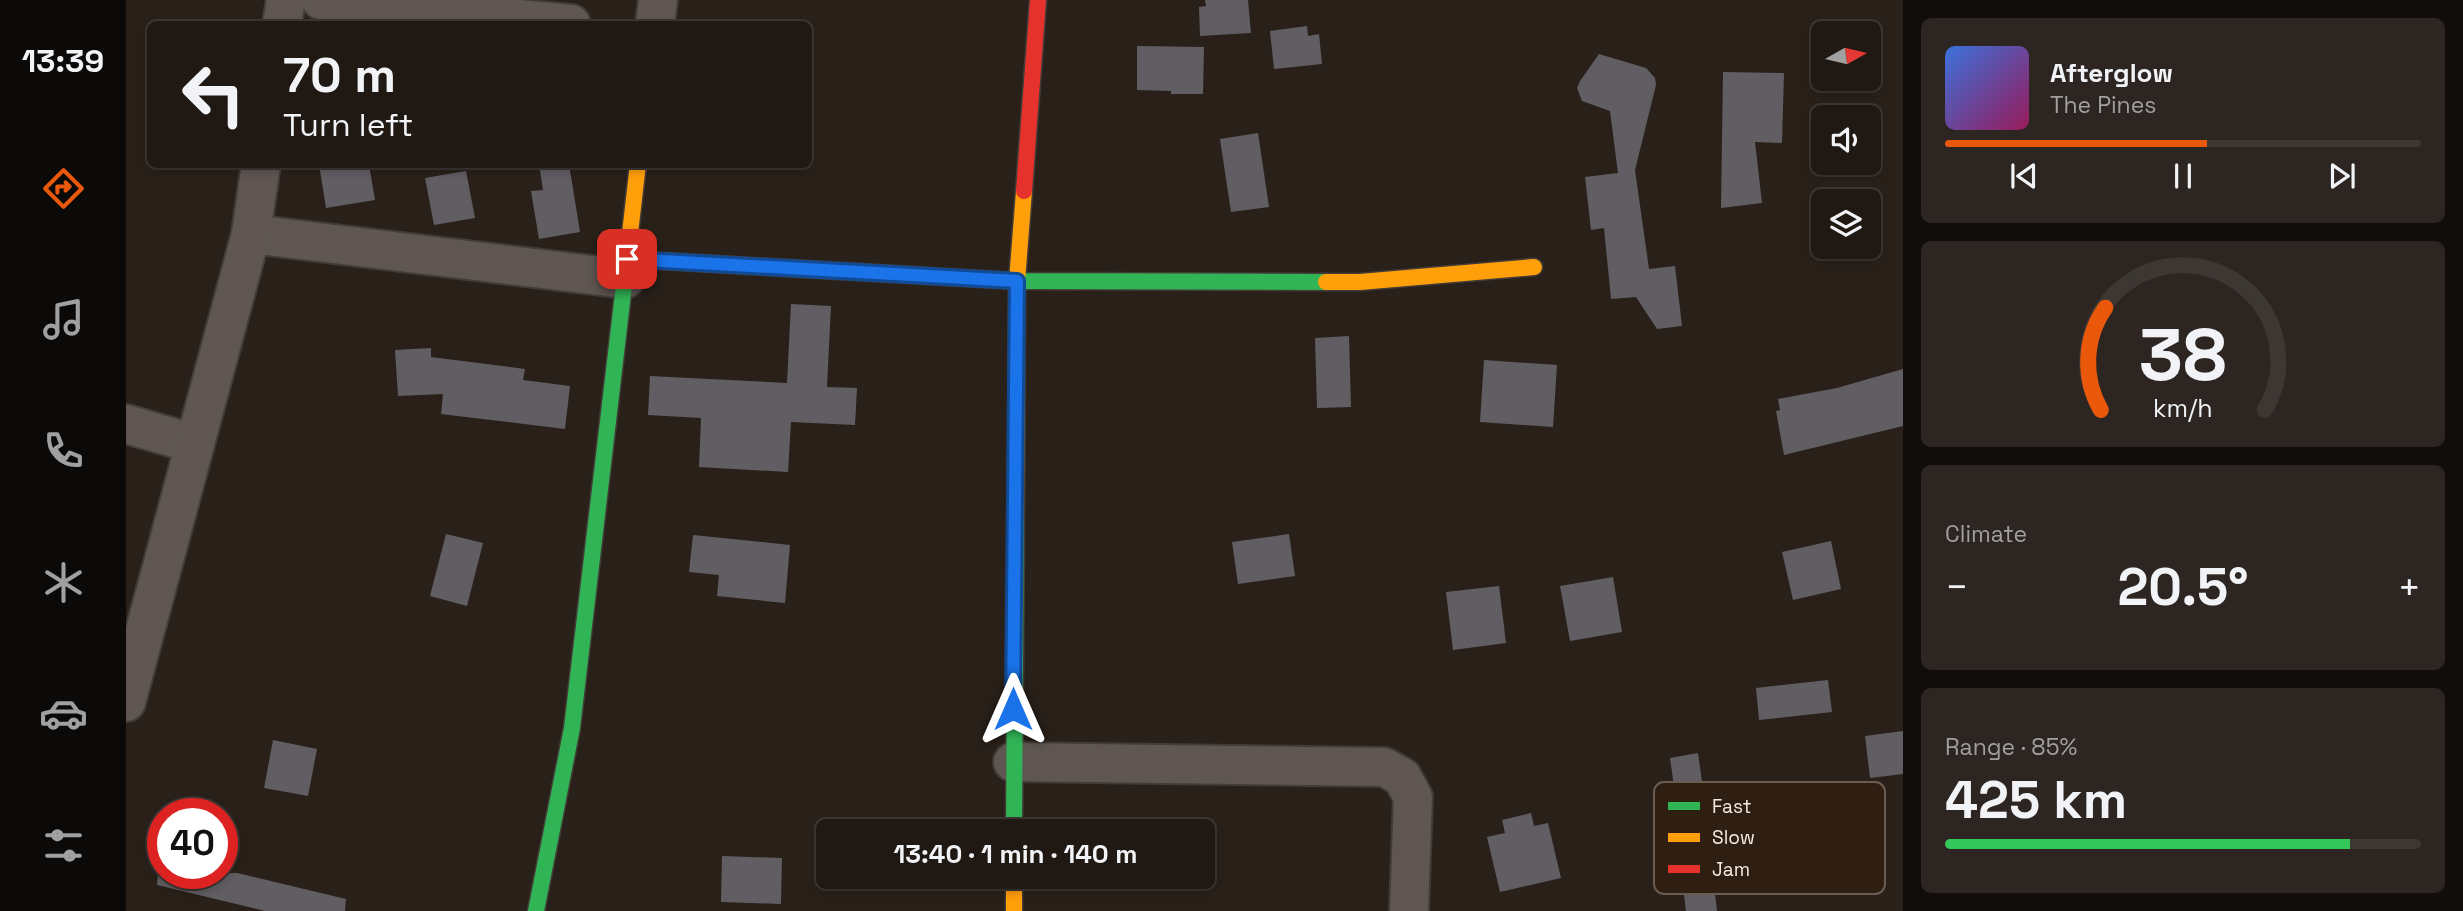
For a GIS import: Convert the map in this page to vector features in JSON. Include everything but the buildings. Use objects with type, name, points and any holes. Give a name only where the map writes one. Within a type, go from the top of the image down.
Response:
[{"type":"street","points":[[282,21],[286,0]]},
{"type":"street","points":[[321,0],[540,21]]},
{"type":"street","points":[[655,21],[658,0]]},
{"type":"street","points":[[1013,819],[1017,281],[1038,0]]},
{"type":"street","points":[[128,689],[251,234],[260,168]]},
{"type":"street","points":[[536,911],[572,728],[638,168]]},
{"type":"street","points":[[251,234],[626,269],[1017,281],[1360,282],[1534,267]]},
{"type":"street","points":[[126,425],[195,444]]},
{"type":"street","points":[[1013,762],[1384,767],[1402,777],[1413,797],[1409,911]]},
{"type":"street","points":[[1014,889],[1014,911]]},
{"type":"traffic: fast","points":[[627,259],[1017,281],[1326,282]]},
{"type":"traffic: fast","points":[[536,911],[572,728],[626,268]]},
{"type":"traffic: fast","points":[[1014,819],[1016,500]]},
{"type":"traffic: slow","points":[[626,268],[638,168]]},
{"type":"traffic: slow","points":[[1016,500],[1017,281],[1024,191]]},
{"type":"traffic: slow","points":[[1326,282],[1360,282],[1534,267]]},
{"type":"traffic: slow","points":[[1014,889],[1014,911]]},
{"type":"traffic: jam","points":[[1024,191],[1038,0]]},
{"type":"route","points":[[627,259],[1017,281],[1013,709]]}]
